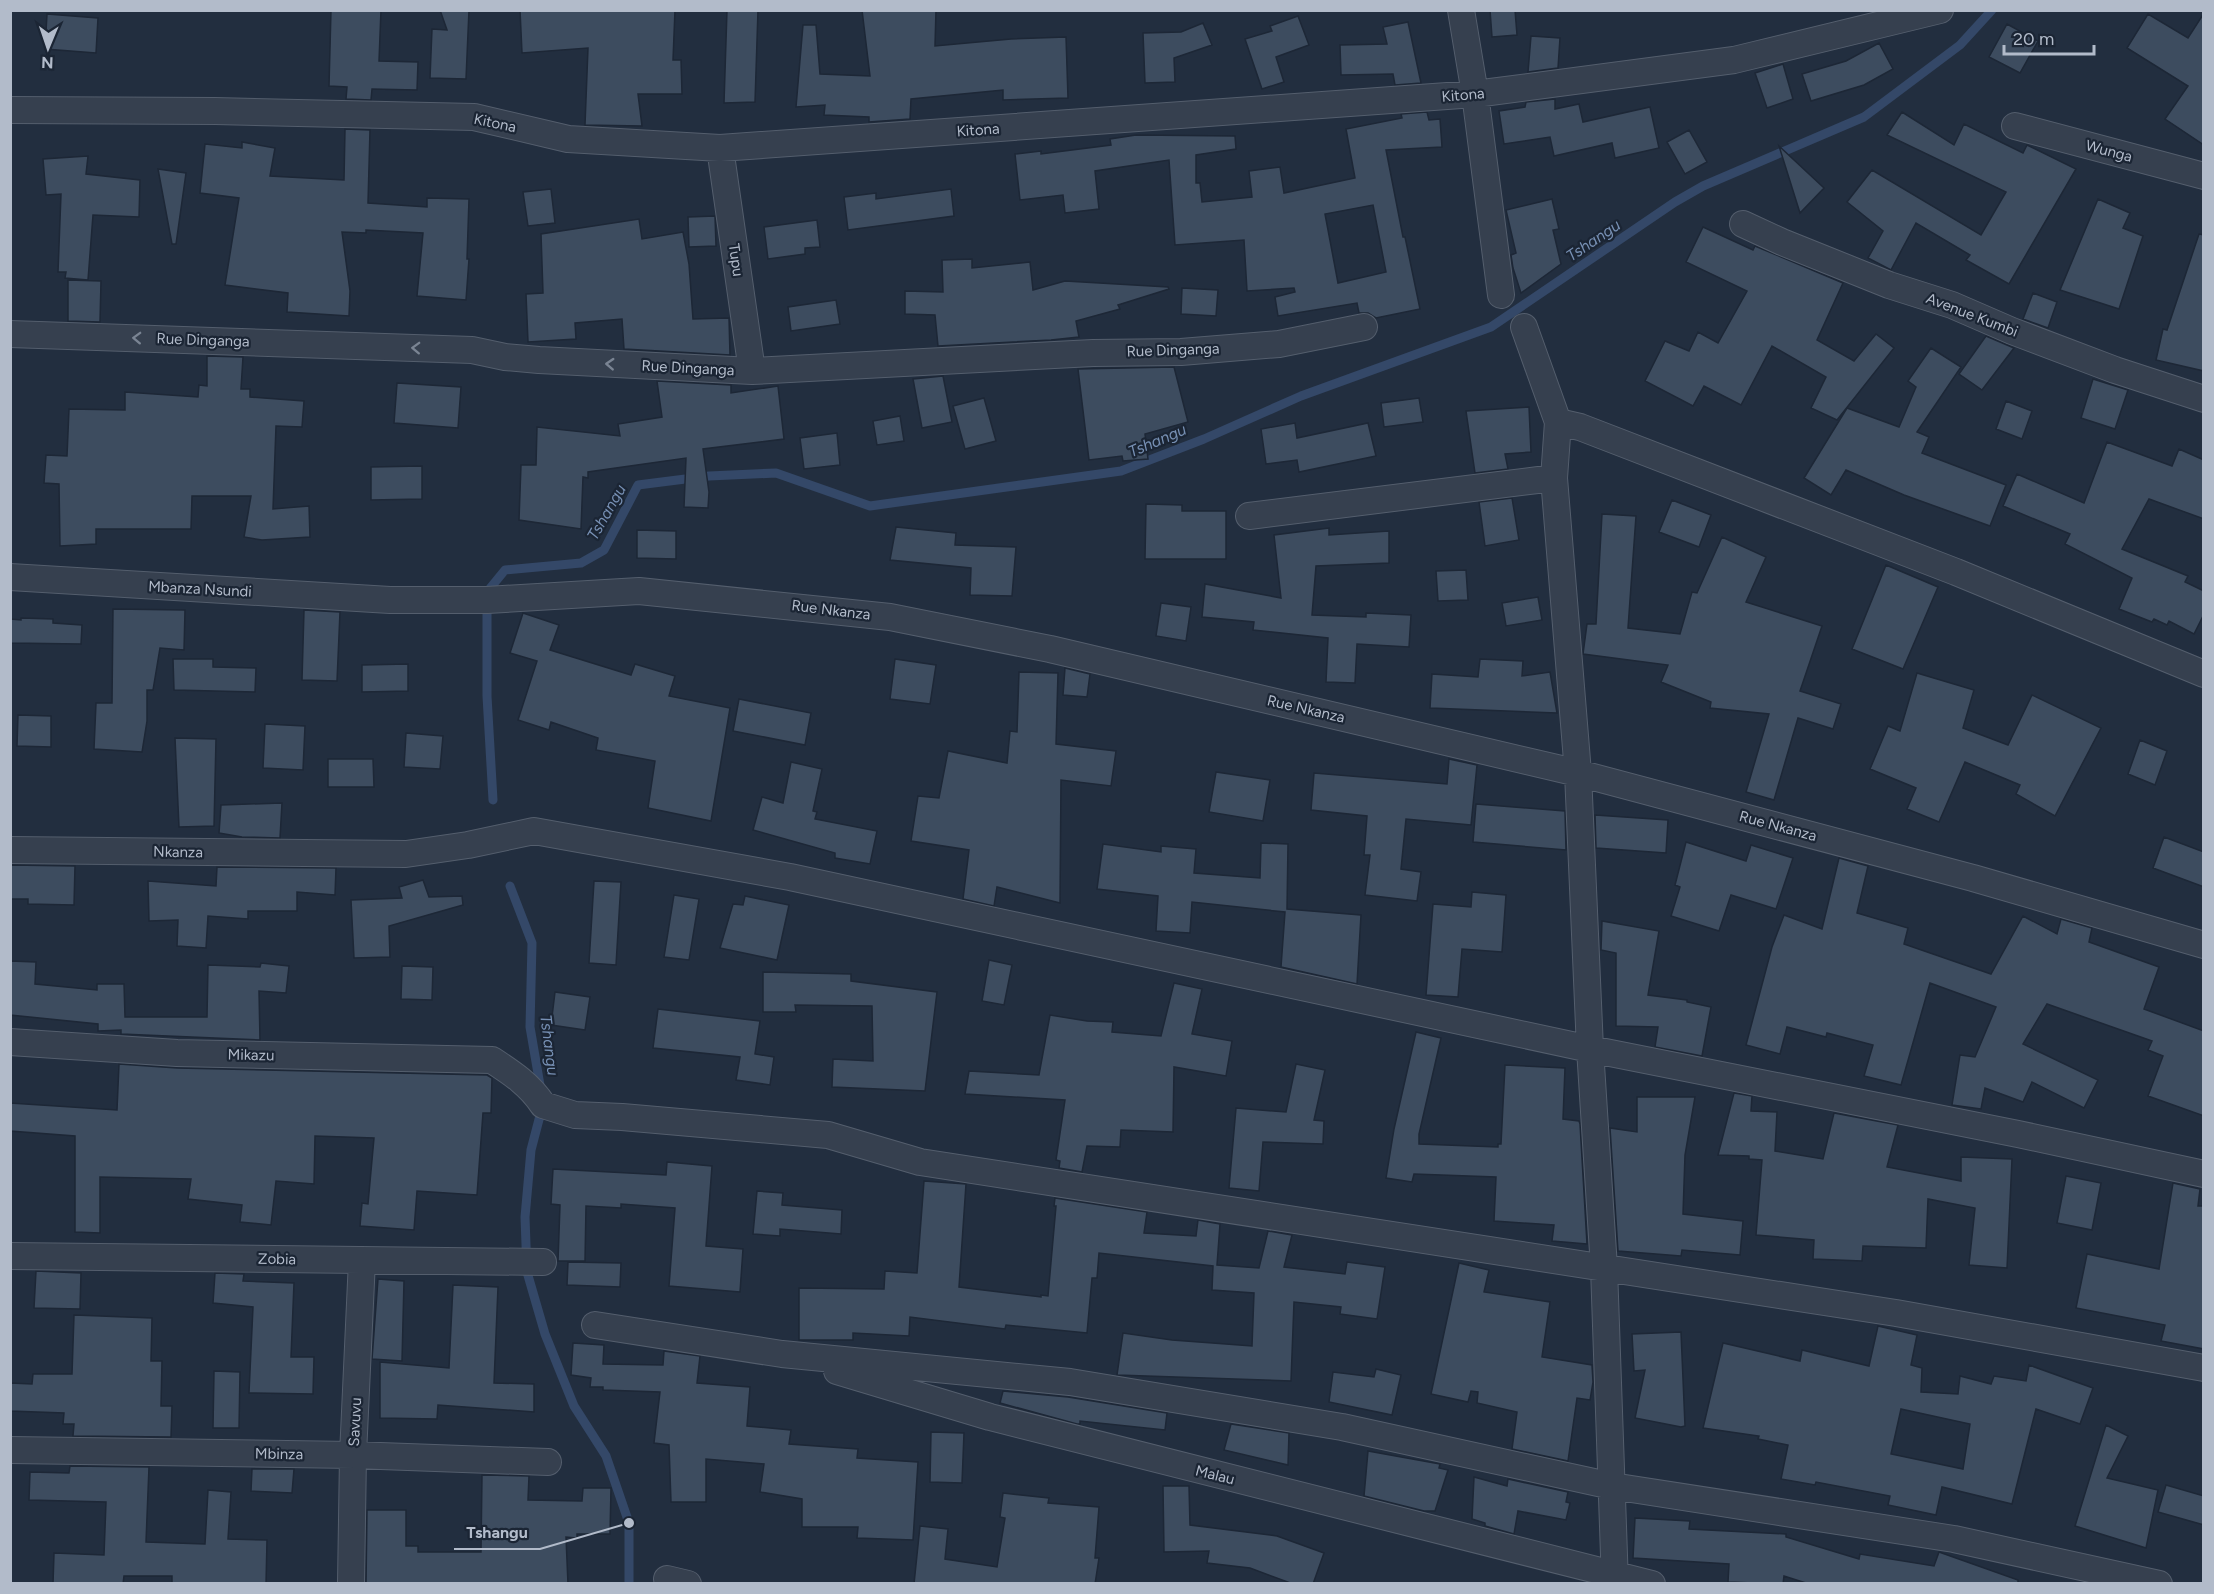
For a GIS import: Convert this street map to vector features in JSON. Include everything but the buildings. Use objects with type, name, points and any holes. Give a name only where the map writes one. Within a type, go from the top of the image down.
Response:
[{"type":"street","points":[[1461,10],[1475,94],[1501,295]]},
{"type":"street","name":"Kitona","points":[[10,110],[226,111],[474,117],[568,139],[720,148],[1475,94],[1734,60],[1940,10]]},
{"type":"street","name":"Wunga","points":[[2015,126],[2204,176]]},
{"type":"street","name":"Tupu","points":[[720,148],[752,371]]},
{"type":"street","name":"Avenue Kumbi","points":[[1743,224],[1782,243],[1889,285],[1952,305],[2012,331],[2115,370],[2204,399]]},
{"type":"street","name":"Rue Dinganga","points":[[10,334],[472,350],[505,357],[539,360],[752,371],[1093,353],[1181,352],[1279,344],[1364,327]]},
{"type":"street","points":[[1524,327],[1558,422],[1554,478],[1578,773],[1590,1049],[1604,1268],[1615,1579]]},
{"type":"street","points":[[1558,422],[1580,427],[1944,568],[2204,674]]},
{"type":"street","points":[[1249,516],[1554,478]]},
{"type":"street","name":"Mbanza Nsundi","points":[[10,577],[390,600]]},
{"type":"street","name":"Rue Nkanza","points":[[390,600],[487,600],[639,591],[890,617],[1050,649],[1578,773],[1973,878],[2204,945]]},
{"type":"street","name":"Nkanza","points":[[10,850],[406,854],[468,845],[534,831],[790,877],[1590,1049],[2018,1134],[2204,1174]]},
{"type":"street","name":"Mikazu","points":[[10,1042],[177,1053],[492,1060],[534,1091],[543,1105],[575,1115],[828,1135],[920,1162],[1604,1268]]},
{"type":"street","name":"Zobia","points":[[10,1256],[543,1262]]},
{"type":"street","name":"Savuvu","points":[[351,1584],[353,1455],[362,1260]]},
{"type":"street","points":[[1604,1268],[1896,1313],[2204,1368]]},
{"type":"street","points":[[595,1325],[782,1354],[1070,1382],[1342,1426],[1612,1486],[1954,1539],[2159,1584]]},
{"type":"street","name":"Malau","points":[[782,1354],[990,1417],[1615,1579],[1652,1584]]},
{"type":"street","name":"Mbinza","points":[[10,1450],[353,1455],[548,1462]]},
{"type":"waterway","name":"Tshangu","points":[[493,800],[487,696],[487,592],[505,570],[581,563],[604,550],[638,485],[709,476],[776,473],[870,506],[1121,471],[1204,439],[1301,396],[1491,327],[1675,202],[1703,186],[1864,117],[1960,45],[1992,10]]},
{"type":"waterway","name":"Tshangu","points":[[510,886],[532,943],[530,1027],[541,1091]]},
{"type":"waterway","name":"Tshangu","points":[[542,1108],[531,1150],[525,1217],[527,1272],[545,1334],[574,1406],[606,1456],[629,1523],[629,1584]]},
{"type":"place","name":"Tshangu","points":[[629,1523]]}]
